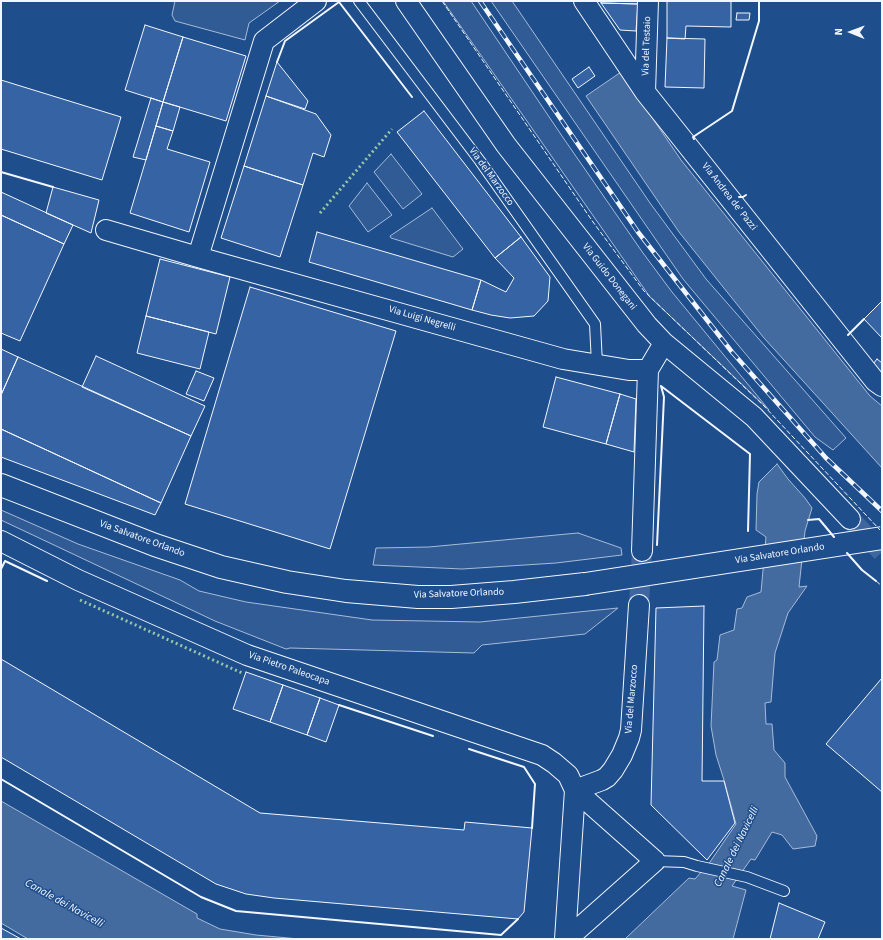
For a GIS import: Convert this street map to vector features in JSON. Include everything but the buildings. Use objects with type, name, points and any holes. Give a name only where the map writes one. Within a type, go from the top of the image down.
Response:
[{"type":"main road","name":"Via Salvatore Orlando","points":[[1,485],[155,545],[221,567],[287,582],[346,591],[418,597],[451,597],[586,584],[882,538]]},
{"type":"street","points":[[198,257],[264,42],[316,1]]},
{"type":"street","name":"Via Guido Donegani","points":[[406,1],[506,145],[647,325],[664,343],[754,417],[850,519]]},
{"type":"street","name":"Via Andrea de' Pazzi","points":[[584,1],[646,92],[875,381],[882,386]]},
{"type":"street","name":"Via del Testaio","points":[[646,92],[648,1]]},
{"type":"street","name":"Via Luigi Negrelli","points":[[106,230],[563,359],[629,370],[648,370]]},
{"type":"street","points":[[642,551],[648,370],[664,343]]},
{"type":"street","name":"Via Pietro Paleocapa","points":[[1,540],[78,580],[247,655],[542,755],[554,763],[568,776],[575,790]]},
{"type":"street","name":"Via del Marzocco","points":[[575,790],[607,777],[622,755],[629,738],[631,730],[639,604]]},
{"type":"street","points":[[566,939],[655,861],[575,790]]},
{"type":"street","points":[[566,939],[575,790]]},
{"type":"lane","name":"Via del Marzocco","points":[[358,1],[480,161],[595,324],[597,364]]},
{"type":"lane","points":[[655,861],[684,862],[747,877],[784,891]]},
{"type":"shaded area","points":[[175,1],[280,1],[249,23],[245,40],[175,21],[172,15]]},
{"type":"shaded area","points":[[443,1],[471,1],[643,253],[672,292],[769,410],[650,297]]},
{"type":"shaded area","points":[[491,1],[512,1],[650,203],[706,279],[846,438],[833,450],[815,437],[683,279]]},
{"type":"shaded area","points":[[391,154],[422,194],[403,209],[374,172]]},
{"type":"shaded area","points":[[367,183],[392,215],[368,232],[349,206]]},
{"type":"shaded area","points":[[432,208],[463,249],[453,257],[391,238],[390,236]]},
{"type":"shaded area","points":[[1,510],[78,544],[180,580],[199,591],[246,602],[372,620],[480,622],[618,608],[585,634],[482,645],[474,653],[286,649],[215,621],[1,520]]},
{"type":"shaded area","points":[[578,533],[621,548],[622,555],[556,563],[462,569],[373,565],[376,548],[429,547]]},
{"type":"water","points":[[621,72],[681,160],[870,396],[882,406],[882,468],[764,338],[679,232],[586,96]]},
{"type":"water","name":"Canale dei Navicelli","points":[[777,464],[812,508],[805,531],[799,587],[807,586],[788,613],[775,653],[771,702],[765,703],[766,724],[772,724],[774,750],[785,763],[785,777],[817,836],[815,846],[793,849],[782,835],[772,832],[755,860],[751,859],[732,886],[746,890],[733,939],[625,939],[689,878],[695,879],[710,862],[736,824],[716,755],[711,726],[714,662],[717,660],[720,635],[734,630],[737,609],[742,608],[747,597],[761,592],[766,537],[756,530],[757,494],[759,482]]},
{"type":"water","name":"Canale dei Navicelli","points":[[1,801],[197,914],[197,918],[220,929],[256,935],[299,939],[28,939],[1,923]]},
{"type":"tunnel","points":[[850,519],[882,552]]},
{"type":"tunnel","points":[[639,605],[642,551]]},
{"type":"railway","points":[[480,1],[638,232],[732,352],[826,458],[882,511]]},
{"type":"hedge","points":[[320,213],[392,129]]},
{"type":"hedge","points":[[80,600],[242,673]]},
{"type":"fence","points":[[442,1],[593,222],[644,291],[764,406],[880,530]]},
{"type":"fence","points":[[876,581],[882,586]]},
{"type":"wall","points":[[694,139],[693,137],[732,111],[759,21],[759,1]]},
{"type":"wall","points":[[277,62],[285,41],[339,2],[412,97]]},
{"type":"wall","points":[[1,172],[53,187]]},
{"type":"wall","points":[[739,197],[746,195]]},
{"type":"wall","points":[[848,335],[864,319]]},
{"type":"wall","points":[[657,545],[664,397],[661,386],[750,454],[748,531]]},
{"type":"wall","points":[[808,520],[819,519],[834,537]]},
{"type":"wall","points":[[847,553],[862,570],[876,581]]},
{"type":"wall","points":[[1,569],[5,561],[47,581]]},
{"type":"wall","points":[[339,705],[433,736]]},
{"type":"wall","points":[[469,749],[524,767],[535,784],[532,828]]},
{"type":"wall","points":[[1,779],[201,897],[236,911],[501,935],[518,919]]}]
